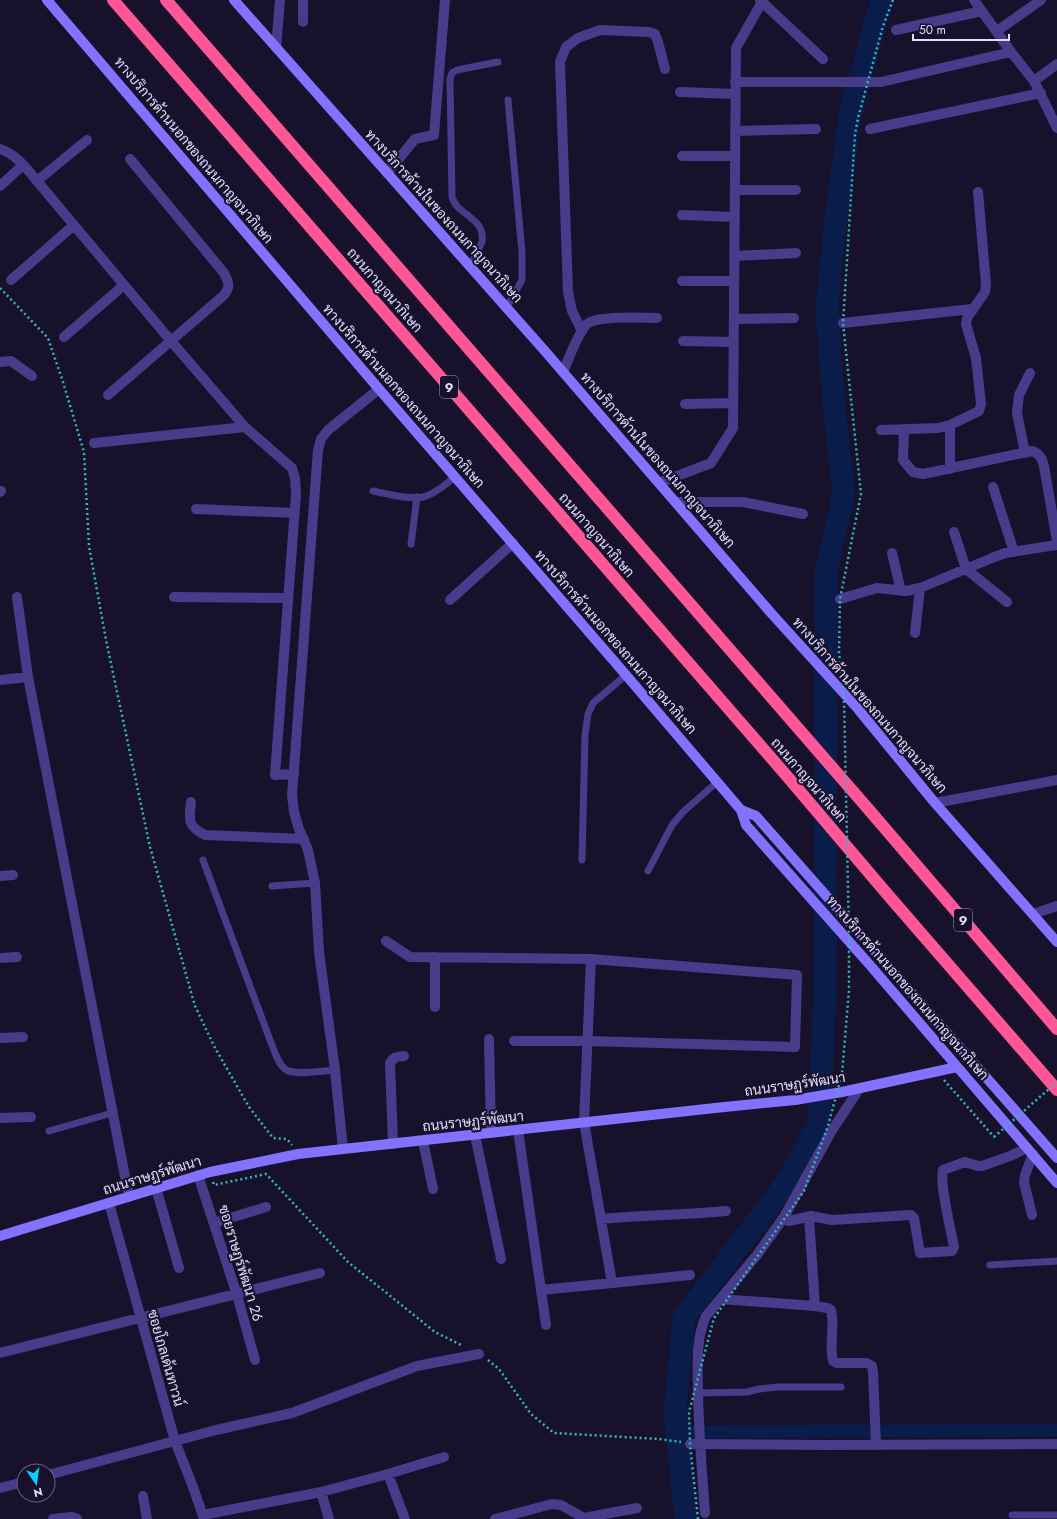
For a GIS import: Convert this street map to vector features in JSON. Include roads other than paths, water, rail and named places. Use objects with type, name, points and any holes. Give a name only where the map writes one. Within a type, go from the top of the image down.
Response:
[{"type":"highway","name":"ถนนกาญจนาภิเษก","points":[[113,0],[786,775],[1057,1090]]},
{"type":"highway","name":"ถนนกาญจนาภิเษก","points":[[166,0],[870,811],[1057,1029]]},
{"type":"main road","name":"ทางบริการด้านนอกของถนนกาญจนาภิเษก","points":[[47,0],[379,389],[626,674],[741,810],[746,825],[869,964],[1057,1183]]},
{"type":"main road","name":"ทางบริการด้านในของถนนกาญจนาภิเษก","points":[[234,0],[507,307],[771,613],[858,709],[935,803],[1057,942]]},
{"type":"main road","name":"ทางบริการด้านนอกของถนนกาญจนาภิเษก","points":[[741,810],[756,816],[1057,1158]]},
{"type":"main road","name":"ถนนราษฏร์พัฒนา","points":[[0,1236],[198,1175],[298,1154],[795,1100],[858,1089],[957,1067]]},
{"type":"street","points":[[276,48],[280,0]]},
{"type":"street","points":[[303,0],[303,22]]},
{"type":"street","points":[[387,173],[415,139],[434,135],[445,0]]},
{"type":"street","points":[[974,0],[1011,52],[1034,80],[1057,128]]},
{"type":"street","points":[[997,31],[1041,0]]},
{"type":"street","points":[[659,483],[711,463],[733,428],[736,48],[761,1],[823,59]]},
{"type":"street","points":[[896,30],[982,12]]},
{"type":"street","points":[[582,331],[572,311],[568,292],[560,62],[566,47],[578,38],[600,30],[649,32],[655,34],[665,69]]},
{"type":"street","points":[[735,82],[881,82],[1011,52]]},
{"type":"street","points":[[1034,80],[1057,64]]},
{"type":"street","points":[[680,92],[735,94]]},
{"type":"street","points":[[870,129],[1041,93]]},
{"type":"street","points":[[735,131],[816,129]]},
{"type":"street","points":[[38,181],[87,140]]},
{"type":"street","points":[[0,149],[7,151],[38,181],[171,341],[245,427],[292,468],[295,478],[295,513],[275,775],[294,774]]},
{"type":"street","points":[[682,156],[735,156]]},
{"type":"street","points":[[108,395],[229,290],[229,282],[224,273],[130,159]]},
{"type":"street","points":[[0,186],[24,166]]},
{"type":"street","points":[[735,190],[796,190]]},
{"type":"street","points":[[881,430],[938,428],[950,425],[979,411],[981,404],[976,358],[966,324],[967,318],[972,309],[985,292],[986,284],[978,192]]},
{"type":"street","points":[[682,214],[735,217]]},
{"type":"street","points":[[11,280],[74,225]]},
{"type":"street","points":[[734,256],[796,253]]},
{"type":"street","points":[[682,281],[734,282]]},
{"type":"street","points":[[64,337],[124,285]]},
{"type":"street","points":[[843,323],[972,309]]},
{"type":"street","points":[[563,372],[586,324],[595,320],[657,318]]},
{"type":"street","points":[[734,319],[794,318]]},
{"type":"street","points":[[683,341],[734,342]]},
{"type":"street","points":[[0,362],[11,361],[32,376]]},
{"type":"street","points":[[1025,453],[1017,413],[1019,395],[1030,373]]},
{"type":"street","points":[[343,1150],[335,1070],[319,952],[315,883],[308,850],[294,812],[292,795],[318,450],[321,438],[328,430],[379,389]]},
{"type":"street","points":[[685,404],[733,403]]},
{"type":"street","points":[[950,425],[950,468]]},
{"type":"street","points":[[94,443],[245,427]]},
{"type":"street","points":[[904,429],[903,460],[913,472],[923,474],[1032,451],[1038,453],[1044,466],[1057,541]]},
{"type":"street","points":[[993,487],[1014,552]]},
{"type":"street","points":[[676,502],[742,502],[803,514]]},
{"type":"street","points":[[196,509],[295,513]]},
{"type":"street","points":[[954,532],[966,568],[1007,602]]},
{"type":"street","points":[[450,600],[513,543]]},
{"type":"street","points":[[840,599],[877,588],[906,591],[920,588],[992,558],[1014,552],[1057,545]]},
{"type":"street","points":[[892,553],[901,591]]},
{"type":"street","points":[[915,633],[920,588]]},
{"type":"street","points":[[17,597],[28,676],[129,1197]]},
{"type":"street","points":[[174,597],[288,598]]},
{"type":"street","points":[[0,680],[28,676]]},
{"type":"street","points":[[935,803],[1057,780]]},
{"type":"street","points":[[191,802],[191,826],[205,835],[304,840]]},
{"type":"street","points":[[0,876],[13,875]]},
{"type":"street","points":[[1033,914],[1057,906]]},
{"type":"street","points":[[386,941],[410,957],[591,959],[797,975],[795,1047],[588,1041],[514,1041]]},
{"type":"street","points":[[0,958],[17,957]]},
{"type":"street","points":[[435,957],[435,1007]]},
{"type":"street","points":[[591,959],[584,1122],[612,1283]]},
{"type":"street","points":[[0,1038],[23,1037]]},
{"type":"street","points":[[490,1039],[491,1133]]},
{"type":"street","points":[[393,1144],[390,1062],[396,1056],[404,1056]]},
{"type":"street","points":[[701,1516],[696,1443],[699,1426],[697,1365],[702,1325],[706,1316],[757,1255],[783,1218],[831,1132],[858,1089]]},
{"type":"street","points":[[0,1118],[31,1117]]},
{"type":"street","points":[[518,1130],[546,1325]]},
{"type":"street","points":[[475,1135],[501,1259]]},
{"type":"street","points":[[423,1140],[433,1189]]},
{"type":"street","points":[[783,1218],[789,1221],[816,1216],[832,1220],[911,1215],[914,1218],[920,1253],[952,1251],[954,1246],[944,1190],[943,1170],[964,1162],[982,1166],[1030,1151],[1024,1182],[1032,1215]]},
{"type":"street","name":"ซอยราษฎร์พัฒนา 26","points":[[198,1175],[237,1295],[255,1360]]},
{"type":"street","points":[[156,1188],[179,1268]]},
{"type":"street","name":"ซอยโกลเด้นทาวน์","points":[[109,1203],[175,1441],[203,1517]]},
{"type":"street","points":[[214,1223],[266,1207]]},
{"type":"street","points":[[601,1219],[630,1216],[691,1215],[726,1211]]},
{"type":"street","points":[[809,1217],[815,1306]]},
{"type":"street","points":[[0,1353],[237,1295],[320,1273]]},
{"type":"street","points":[[541,1290],[690,1275]]},
{"type":"street","points":[[720,1299],[815,1306],[831,1310],[833,1317],[831,1354],[833,1361],[837,1363],[867,1363],[872,1366],[876,1442]]},
{"type":"street","points":[[56,1473],[292,1412],[417,1366],[480,1354]]},
{"type":"street","points":[[696,1443],[876,1442],[1057,1444]]},
{"type":"street","points":[[203,1517],[321,1492],[444,1457]]},
{"type":"street","points":[[388,1474],[405,1519]]},
{"type":"street","points":[[0,1488],[16,1484]]},
{"type":"street","points":[[321,1492],[329,1519]]},
{"type":"street","points":[[143,1496],[148,1519]]},
{"type":"street","points":[[495,1519],[552,1504],[561,1505],[584,1518],[637,1508]]},
{"type":"street","points":[[53,1519],[72,1517],[77,1519]]},
{"type":"lane","points":[[470,267],[483,238],[477,223],[455,205],[452,197],[450,78],[452,73],[457,70],[498,62]]},
{"type":"lane","points":[[507,307],[522,280],[522,252],[508,100]]},
{"type":"lane","points":[[372,491],[423,497],[434,492],[455,477]]},
{"type":"lane","points":[[411,544],[417,497]]},
{"type":"lane","points":[[582,860],[585,735],[588,714],[593,703],[626,674]]},
{"type":"lane","points":[[648,871],[672,825],[683,812],[717,782]]},
{"type":"lane","points":[[203,860],[279,1062],[284,1069],[292,1073],[335,1070]]},
{"type":"lane","points":[[272,886],[315,883]]},
{"type":"lane","points":[[49,1132],[112,1113]]},
{"type":"lane","points":[[990,1266],[1057,1261]]},
{"type":"lane","points":[[698,1393],[747,1392],[777,1387],[841,1387]]},
{"type":"lane","points":[[1012,1515],[1057,1515]]},
{"type":"waterway","points":[[686,1519],[675,1411],[684,1317],[789,1180],[819,1122],[825,991],[826,571],[844,494],[834,406],[827,308],[834,233],[850,116],[874,26],[883,0]]},
{"type":"waterway","points":[[677,1432],[1057,1430]]}]
